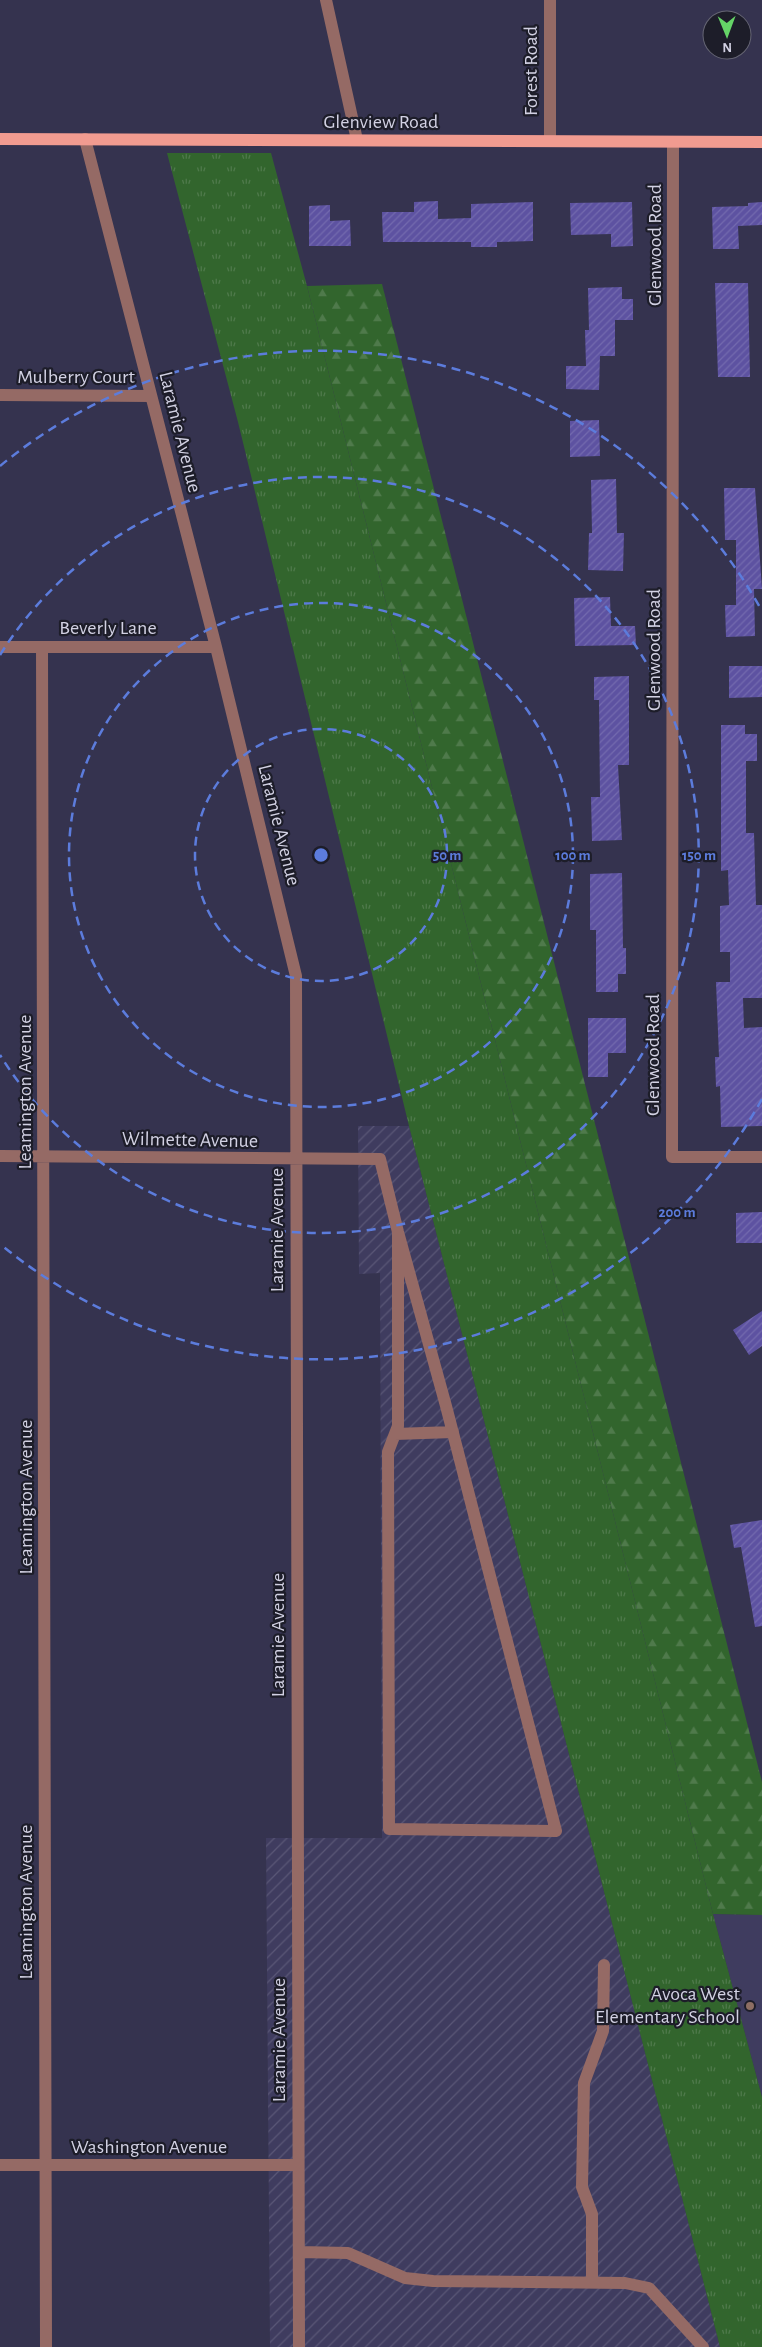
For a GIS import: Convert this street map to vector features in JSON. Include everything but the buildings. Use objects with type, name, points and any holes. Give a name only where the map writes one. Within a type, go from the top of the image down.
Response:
[{"type":"main road","name":"Glenview Road","points":[[0,139],[762,142]]},
{"type":"street","points":[[326,0],[357,140]]},
{"type":"street","name":"Forest Road","points":[[550,0],[550,141]]},
{"type":"street","name":"Laramie Avenue","points":[[85,139],[216,647],[296,976],[299,2347]]},
{"type":"street","name":"Glenwood Road","points":[[674,142],[672,1157],[762,1157]]},
{"type":"street","name":"Mulberry Court","points":[[0,395],[151,396]]},
{"type":"street","name":"Beverly Lane","points":[[0,647],[216,647]]},
{"type":"street","name":"Leamington Avenue","points":[[42,647],[46,2347]]},
{"type":"street","name":"Wilmette Avenue","points":[[0,1156],[380,1159],[398,1232]]},
{"type":"street","points":[[398,1232],[452,1432],[556,1831],[389,1828],[388,1452],[398,1426],[398,1232]]},
{"type":"street","points":[[395,1434],[452,1432]]},
{"type":"street","points":[[592,2282],[592,2214],[582,2187],[584,2083],[603,2031],[604,1965]]},
{"type":"street","name":"Washington Avenue","points":[[0,2165],[298,2165]]},
{"type":"street","points":[[299,2252],[348,2253],[405,2278],[433,2281],[625,2283],[649,2288],[703,2347]]},
{"type":"shaded area","points":[[358,1126],[409,1126],[720,2347],[270,2347],[266,1838],[382,1838],[380,1273],[359,1274]]},
{"type":"shaded area","name":"Avoca West Elementary School","points":[[713,1914],[762,1915],[762,2097]]},
{"type":"green space","points":[[167,153],[271,153],[307,286],[713,1914],[762,2097],[762,2347],[720,2347],[409,1126],[238,422]]},
{"type":"green space","points":[[382,284],[762,1782],[762,1915],[713,1914],[307,286]]},
{"type":"place","name":"Avoca West Elementary School","points":[[750,2006]]}]
